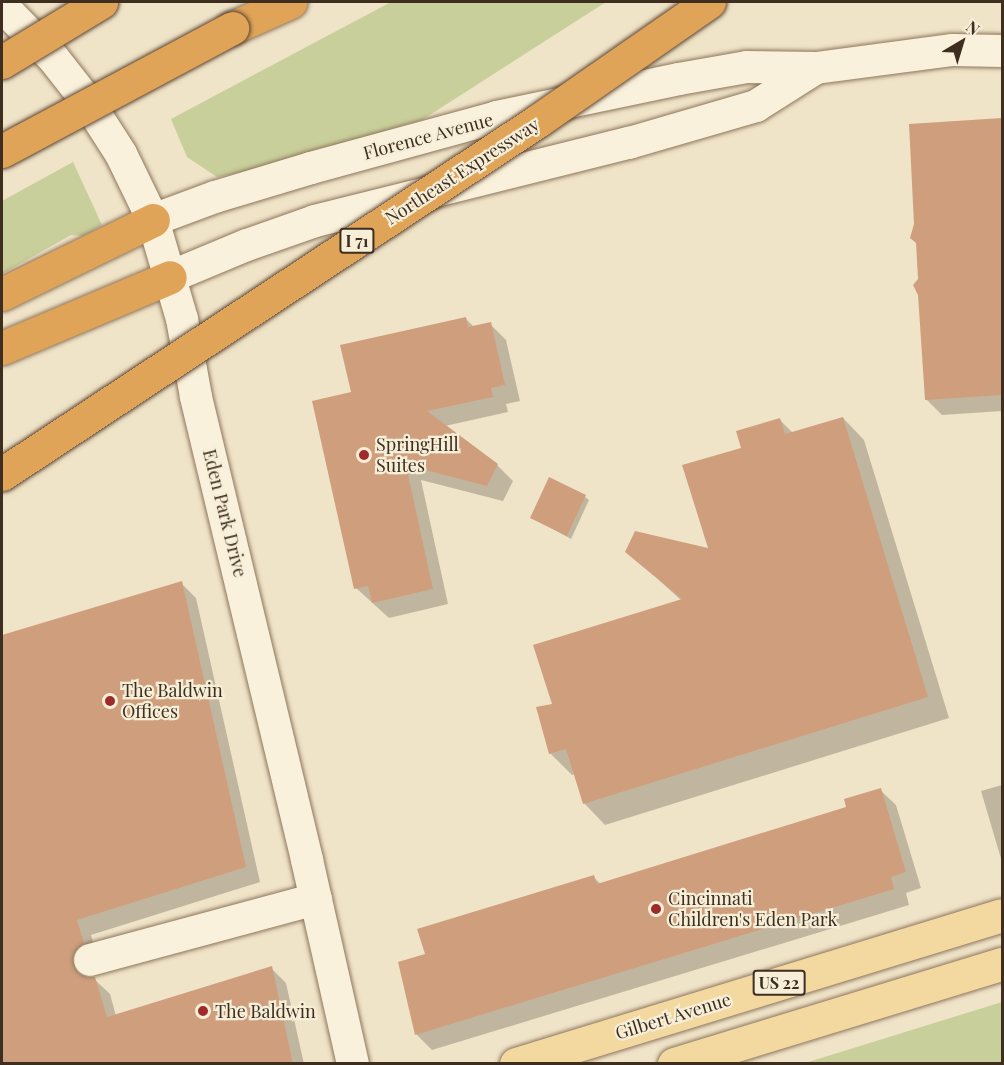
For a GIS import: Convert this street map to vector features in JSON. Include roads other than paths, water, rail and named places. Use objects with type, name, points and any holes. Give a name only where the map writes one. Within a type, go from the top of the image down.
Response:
[{"type":"highway","points":[[2,43],[84,2]]},
{"type":"highway","points":[[2,62],[101,2]]},
{"type":"highway","points":[[2,151],[232,28],[290,2]]},
{"type":"highway","name":"Northeast Expressway","points":[[2,474],[539,120],[709,2]]},
{"type":"highway","points":[[2,294],[153,220]]},
{"type":"highway","points":[[2,348],[170,277]]},
{"type":"main road","name":"Gilbert Avenue","points":[[516,1064],[1002,915]]},
{"type":"main road","name":"US 22","points":[[674,1064],[1002,964]]},
{"type":"street","name":"Eden Park Drive","points":[[2,6],[54,59],[87,101],[121,154],[153,220],[182,319],[196,397],[353,1064]]},
{"type":"street","name":"Florence Avenue","points":[[153,220],[215,197],[290,174],[497,117],[747,67],[816,68],[953,50],[1002,51]]},
{"type":"street","name":"Florence Avenue","points":[[170,277],[247,245],[315,221],[629,143],[756,106],[816,68]]},
{"type":"street","points":[[90,960],[316,899]]},
{"type":"place","name":"SpringHill Suites","points":[[364,455]]},
{"type":"place","name":"The Baldwin Offices","points":[[110,701]]},
{"type":"place","name":"Cincinnati Children's Eden Park","points":[[656,909]]},
{"type":"place","name":"The Baldwin","points":[[203,1011]]}]
